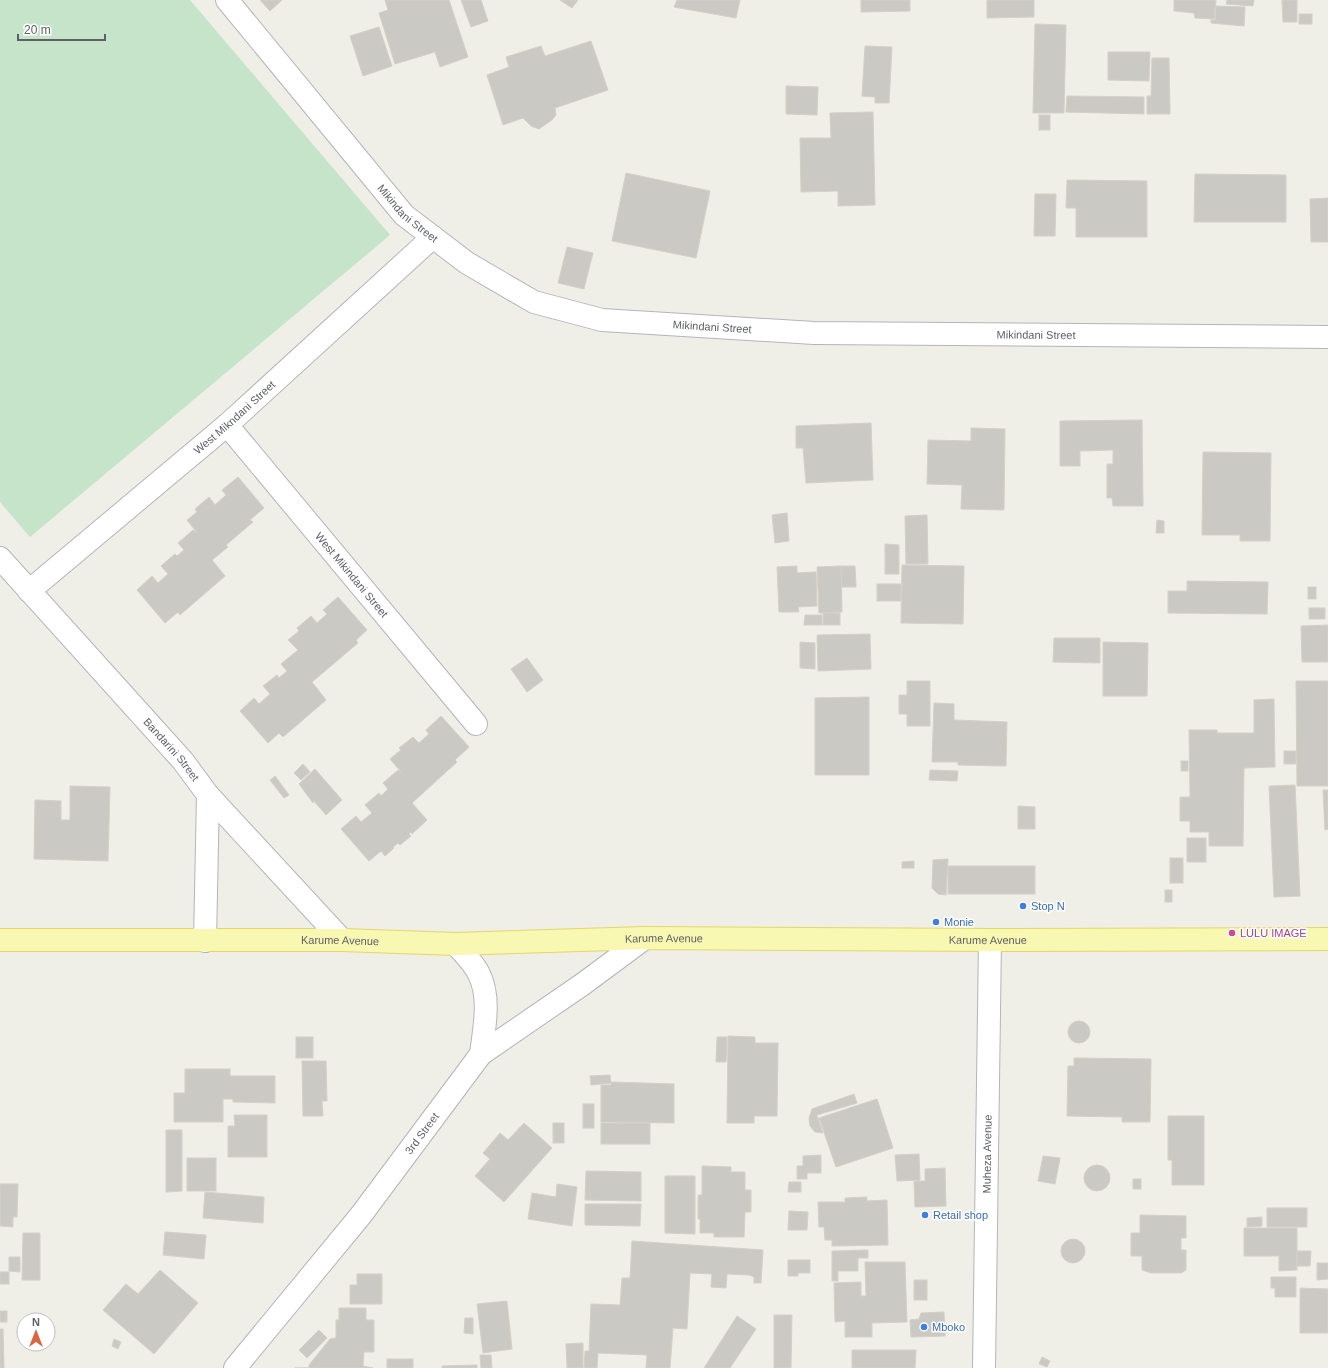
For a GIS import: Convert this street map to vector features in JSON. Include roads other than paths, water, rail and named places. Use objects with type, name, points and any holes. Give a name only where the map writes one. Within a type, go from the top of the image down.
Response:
[{"type":"main road","name":"Karume Avenue","points":[[0,940],[342,940],[456,944],[645,938],[990,940],[1328,938]]},
{"type":"street","name":"Mikindani Street","points":[[227,0],[404,214],[467,263],[534,302],[602,320],[814,333],[1328,337]]},
{"type":"street","name":"West Mikndani Street","points":[[29,591],[227,425],[433,237]]},
{"type":"street","name":"West Mikindani Street","points":[[227,425],[476,724]]},
{"type":"street","name":"Bandarini Street","points":[[0,558],[183,761],[208,795],[342,940]]},
{"type":"street","points":[[205,941],[208,795]]},
{"type":"street","name":"3rd Street","points":[[235,1368],[361,1215],[481,1054],[583,984],[645,938]]},
{"type":"street","name":"Muheza Avenue","points":[[984,1368],[990,940]]},
{"type":"street","points":[[456,944],[479,973],[484,990],[486,1019],[481,1054]]},
{"type":"place","name":"Stop N","points":[[1023,906]]},
{"type":"place","name":"Monie","points":[[936,922]]},
{"type":"place","name":"LULU IMAGE","points":[[1232,933]]},
{"type":"place","name":"Retail shop","points":[[925,1215]]},
{"type":"place","name":"Mboko","points":[[924,1327]]}]
